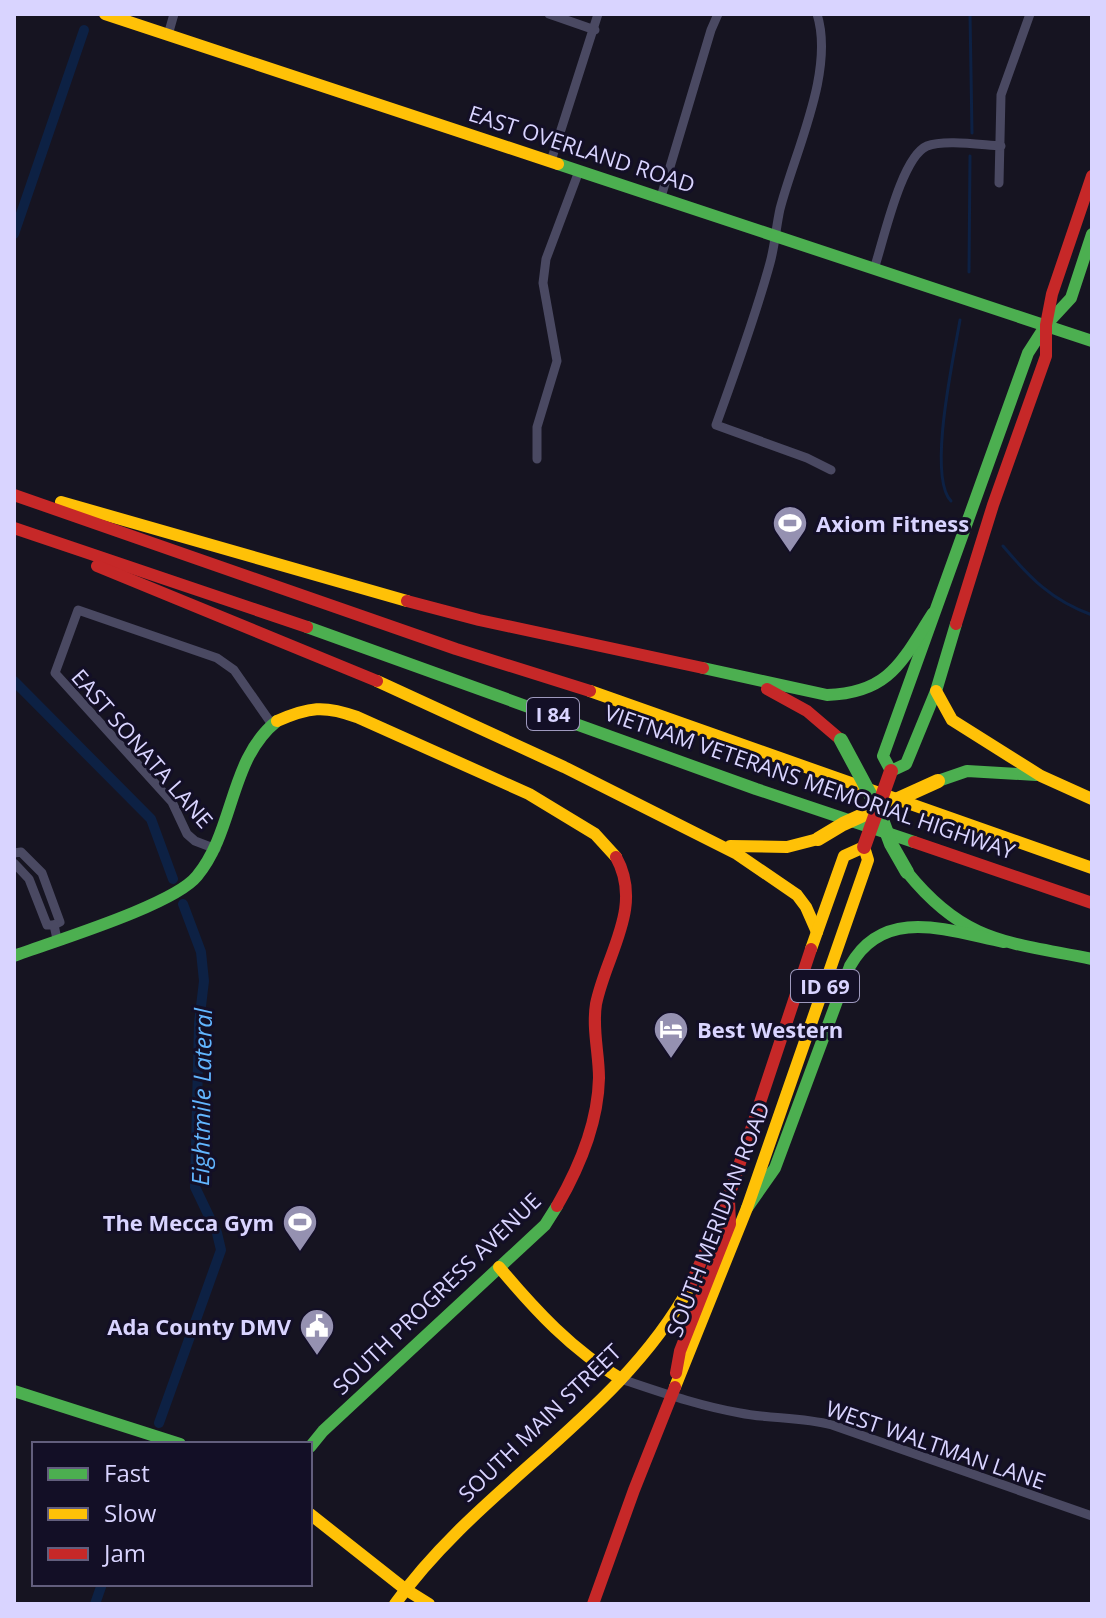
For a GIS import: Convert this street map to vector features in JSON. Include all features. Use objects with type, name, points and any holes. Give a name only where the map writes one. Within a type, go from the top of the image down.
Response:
[{"type":"main road","name":"EAST OVERLAND ROAD","points":[[105,14],[1092,341]]},
{"type":"main road","name":"SOUTH MERIDIAN ROAD","points":[[593,1604],[634,1490],[747,1208],[868,860],[864,847],[891,771],[906,764],[936,691],[993,505],[1046,356],[1046,325],[1052,294],[1092,176]]},
{"type":"main road","name":"SOUTH MERIDIAN ROAD","points":[[891,771],[883,756],[1028,353],[1046,325],[1071,298],[1092,234]]},
{"type":"main road","points":[[14,492],[114,516],[437,610],[827,695],[850,696],[869,690],[884,680],[933,613]]},
{"type":"main road","name":"VIETNAM VETERANS MEMORIAL HIGHWAY","points":[[14,492],[456,649],[619,700],[763,754],[1092,868]]},
{"type":"main road","points":[[14,530],[268,634],[546,758],[724,846],[798,896],[817,932]]},
{"type":"main road","name":"VIETNAM VETERANS MEMORIAL HIGHWAY","points":[[14,530],[268,613],[756,789],[1092,903]]},
{"type":"main road","points":[[729,673],[784,696],[817,718],[841,740],[878,809],[891,844],[925,895],[951,916],[1004,942]]},
{"type":"main road","points":[[936,691],[952,720],[1041,776],[1092,799]]},
{"type":"main road","name":"SOUTH PROGRESS AVENUE","points":[[271,723],[290,713],[313,708],[345,713],[494,778],[595,835],[612,851],[626,885],[623,920],[595,1012],[599,1088],[592,1122],[564,1196],[555,1212],[312,1445]]},
{"type":"main road","points":[[14,956],[56,932],[181,892],[200,876],[216,849],[248,755],[271,723]]},
{"type":"main road","points":[[724,846],[754,849],[787,847],[818,839],[938,781],[967,771],[1041,776]]},
{"type":"main road","name":"SOUTH MERIDIAN ROAD","points":[[701,1262],[729,1194],[790,1005],[844,856],[864,847]]},
{"type":"main road","points":[[747,1208],[775,1168],[850,966],[869,939],[888,930],[914,927],[1092,959]]},
{"type":"main road","points":[[672,1397],[680,1351],[730,1224],[729,1194]]},
{"type":"main road","name":"SOUTH MAIN STREET","points":[[395,1604],[451,1537],[621,1379],[670,1318],[701,1262]]},
{"type":"main road","points":[[499,1267],[574,1349],[621,1379]]},
{"type":"main road","points":[[14,1391],[174,1442]]},
{"type":"main road","points":[[312,1516],[405,1589],[429,1604]]},
{"type":"street","points":[[168,35],[174,14]]},
{"type":"street","points":[[549,14],[595,30]]},
{"type":"street","points":[[551,161],[598,14]]},
{"type":"street","points":[[661,197],[718,14]]},
{"type":"street","points":[[817,14],[822,32],[822,67],[780,211],[759,300],[716,425],[807,458],[831,470]]},
{"type":"street","points":[[999,183],[1001,95],[1030,14]]},
{"type":"street","points":[[874,269],[912,160],[926,146],[1001,146]]},
{"type":"street","points":[[537,459],[537,427],[557,361],[543,283],[546,259],[579,171]]},
{"type":"street","name":"EAST SONATA LANE","points":[[216,849],[195,841],[187,834],[172,802],[55,673],[78,610],[217,658],[234,670],[271,723]]},
{"type":"street","points":[[14,853],[21,852],[42,873],[60,922],[56,932],[47,925],[29,879],[14,863]]},
{"type":"street","name":"WEST WALTMAN LANE","points":[[621,1379],[672,1397],[741,1414],[814,1420],[832,1425],[1092,1516]]},
{"type":"waterway","points":[[970,14],[972,133]]},
{"type":"waterway","name":"Eightmile Lateral","points":[[14,234],[84,30]]},
{"type":"waterway","points":[[969,272],[970,156]]},
{"type":"waterway","points":[[951,501],[944,488],[942,442],[960,320]]},
{"type":"waterway","points":[[1003,546],[1042,587],[1092,615]]},
{"type":"waterway","name":"Eightmile Lateral","points":[[14,681],[151,819],[173,879]]},
{"type":"waterway","name":"Eightmile Lateral","points":[[159,1423],[221,1250],[217,1233],[195,1187],[199,1023],[204,981],[201,952],[183,904]]},
{"type":"waterway","name":"Eightmile Lateral","points":[[95,1604],[101,1586]]},
{"type":"traffic: fast","points":[[558,164],[1092,341]]},
{"type":"traffic: fast","points":[[956,624],[936,691],[906,764],[891,771],[883,756],[1028,353],[1046,325],[1071,298],[1092,234]]},
{"type":"traffic: fast","points":[[703,668],[827,695],[848,693],[866,688],[892,671],[933,613]]},
{"type":"traffic: fast","points":[[307,627],[756,789],[914,842]]},
{"type":"traffic: fast","points":[[14,956],[140,910],[164,899],[197,876],[219,838],[250,755],[261,737],[277,721]]},
{"type":"traffic: fast","points":[[841,740],[907,872]]},
{"type":"traffic: fast","points":[[938,781],[967,771],[1036,775]]},
{"type":"traffic: fast","points":[[907,872],[928,896],[969,927],[1012,943],[1092,959]]},
{"type":"traffic: fast","points":[[747,1208],[775,1168],[850,966],[864,947],[881,935],[919,927],[1004,942]]},
{"type":"traffic: fast","points":[[312,1445],[545,1225],[557,1206]]},
{"type":"traffic: fast","points":[[14,1391],[174,1442]]},
{"type":"traffic: slow","points":[[105,14],[558,164]]},
{"type":"traffic: slow","points":[[61,502],[407,601]]},
{"type":"traffic: slow","points":[[377,681],[564,767],[737,854],[797,895],[817,932]]},
{"type":"traffic: slow","points":[[590,691],[1092,868]]},
{"type":"traffic: slow","points":[[936,691],[952,720],[1041,776],[1092,799]]},
{"type":"traffic: slow","points":[[277,721],[317,709],[357,717],[529,794],[595,834],[616,857]]},
{"type":"traffic: slow","points":[[818,839],[843,824],[938,781]]},
{"type":"traffic: slow","points":[[730,846],[787,847],[818,839]]},
{"type":"traffic: slow","points":[[675,1387],[747,1208],[868,860],[864,847],[844,856],[811,949]]},
{"type":"traffic: slow","points":[[499,1267],[555,1328],[586,1355],[621,1379]]},
{"type":"traffic: slow","points":[[395,1604],[466,1523],[588,1412],[626,1373],[661,1332],[690,1286]]},
{"type":"traffic: slow","points":[[312,1516],[405,1589],[429,1604]]},
{"type":"traffic: jam","points":[[956,624],[993,505],[1046,356],[1046,325],[1052,294],[1092,176]]},
{"type":"traffic: jam","points":[[14,495],[456,649],[590,691]]},
{"type":"traffic: jam","points":[[14,528],[307,627]]},
{"type":"traffic: jam","points":[[97,566],[377,681]]},
{"type":"traffic: jam","points":[[407,601],[479,620],[703,668]]},
{"type":"traffic: jam","points":[[767,689],[807,711],[841,740]]},
{"type":"traffic: jam","points":[[864,847],[891,771]]},
{"type":"traffic: jam","points":[[914,842],[1092,903]]},
{"type":"traffic: jam","points":[[557,1206],[580,1160],[598,1095],[596,1004],[625,912],[624,876],[616,857]]},
{"type":"traffic: jam","points":[[690,1286],[725,1208],[811,949]]},
{"type":"traffic: jam","points":[[676,1373],[680,1351],[730,1224],[729,1200]]},
{"type":"traffic: jam","points":[[593,1604],[675,1387]]},
{"type":"place","name":"Axiom Fitness","points":[[790,554]]},
{"type":"place","name":"Best Western","points":[[671,1060]]},
{"type":"place","name":"The Mecca Gym","points":[[300,1253]]},
{"type":"place","name":"Ada County DMV","points":[[317,1357]]}]
